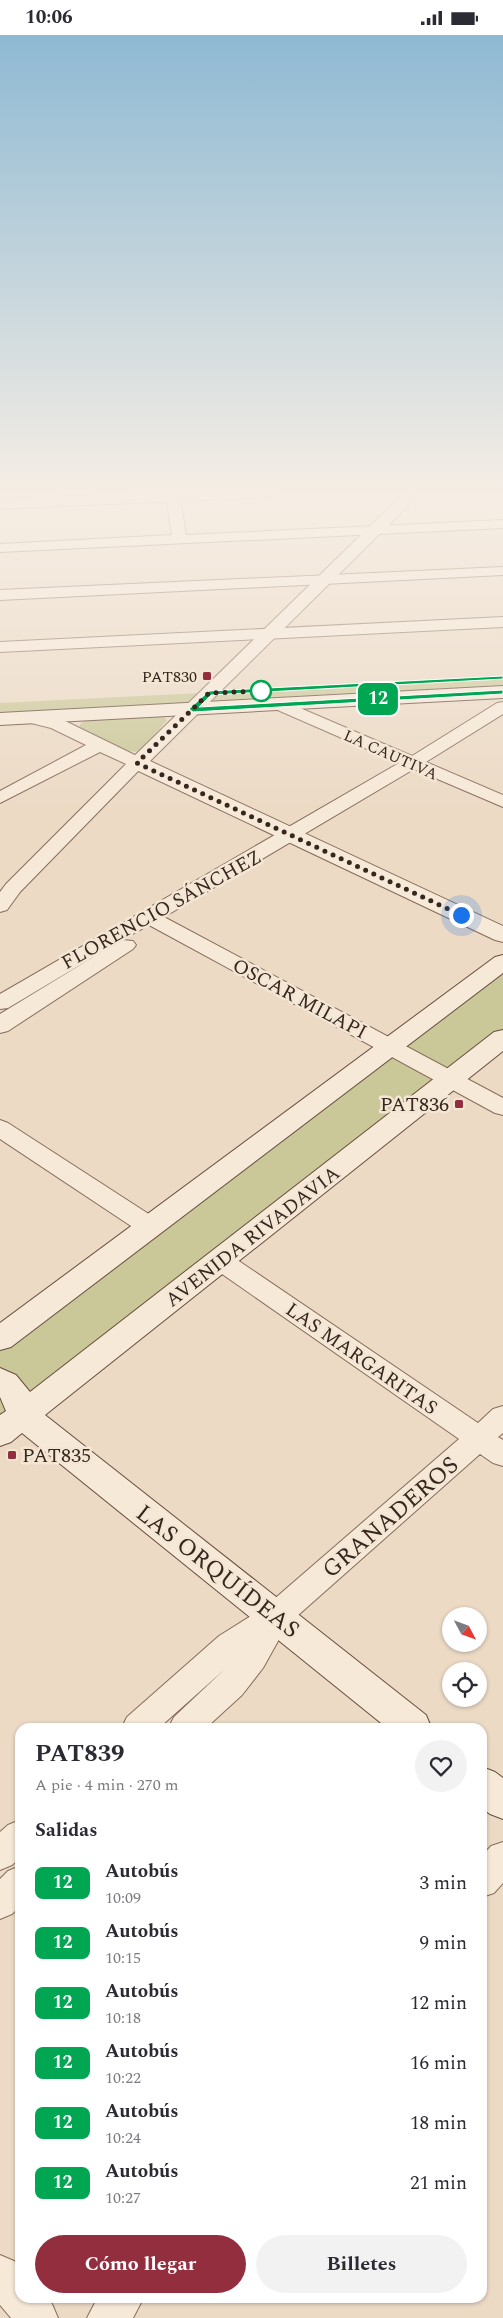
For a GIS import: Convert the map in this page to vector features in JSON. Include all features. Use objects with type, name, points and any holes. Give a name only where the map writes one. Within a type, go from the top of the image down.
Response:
[{"type":"main road","points":[[305,599],[137,763],[503,935]]},
{"type":"main road","points":[[0,703],[209,693],[501,690]]},
{"type":"main road","points":[[0,719],[501,690]]},
{"type":"main road","points":[[0,1339],[503,962]]},
{"type":"main road","name":"AVENIDA RIVADAVIA","points":[[11,1424],[503,1038]]},
{"type":"main road","points":[[0,1380],[6,1383],[20,1399],[11,1424]]},
{"type":"main road","name":"LAS ORQUÍDEAS","points":[[11,1424],[276,1616],[408,1723]]},
{"type":"main road","points":[[487,1788],[503,1801]]},
{"type":"street","points":[[0,647],[503,622]]},
{"type":"street","name":"FLORENCIO SÁNCHEZ","points":[[0,1003],[84,951],[155,920],[290,835],[412,763],[501,690]]},
{"type":"street","name":"LA CAUTIVA","points":[[279,704],[503,802]]},
{"type":"street","points":[[0,907],[25,875],[137,763],[58,724],[33,718]]},
{"type":"street","points":[[0,797],[101,744]]},
{"type":"street","points":[[0,1027],[8,1019],[155,920]]},
{"type":"street","name":"OSCAR MILAPI","points":[[155,920],[503,1107]]},
{"type":"street","points":[[0,1128],[149,1226]]},
{"type":"street","name":"LAS MARGARITAS","points":[[220,1261],[503,1455]]},
{"type":"street","name":"GRANADEROS","points":[[142,1723],[230,1645],[276,1616],[503,1417]]},
{"type":"street","name":"GRANADEROS","points":[[189,1723],[231,1685],[252,1658],[276,1616]]},
{"type":"street","points":[[0,1854],[15,1840]]},
{"type":"street","points":[[487,1876],[503,1858]]},
{"type":"street","points":[[0,1902],[15,1888]]},
{"type":"street","points":[[0,2275],[15,2292]]},
{"type":"street","points":[[25,2303],[38,2318]]},
{"type":"street","points":[[107,2318],[119,2303]]},
{"type":"shaded area","points":[[503,678],[503,692],[0,719],[0,703]]},
{"type":"shaded area","points":[[162,716],[167,720],[144,748],[135,752],[125,750],[79,727],[81,723],[89,719]]},
{"type":"shaded area","points":[[503,962],[503,1038],[0,1433],[0,1339]]},
{"type":"bus line","name":"12","points":[[503,678],[209,693],[193,709],[503,692]]},
{"type":"place","name":"PAT830","points":[[207,676]]},
{"type":"place","name":"PAT836","points":[[459,1104]]},
{"type":"place","name":"PAT835","points":[[12,1455]]},
{"type":"route","points":[[261,691],[209,693],[137,763],[461,915]]}]
